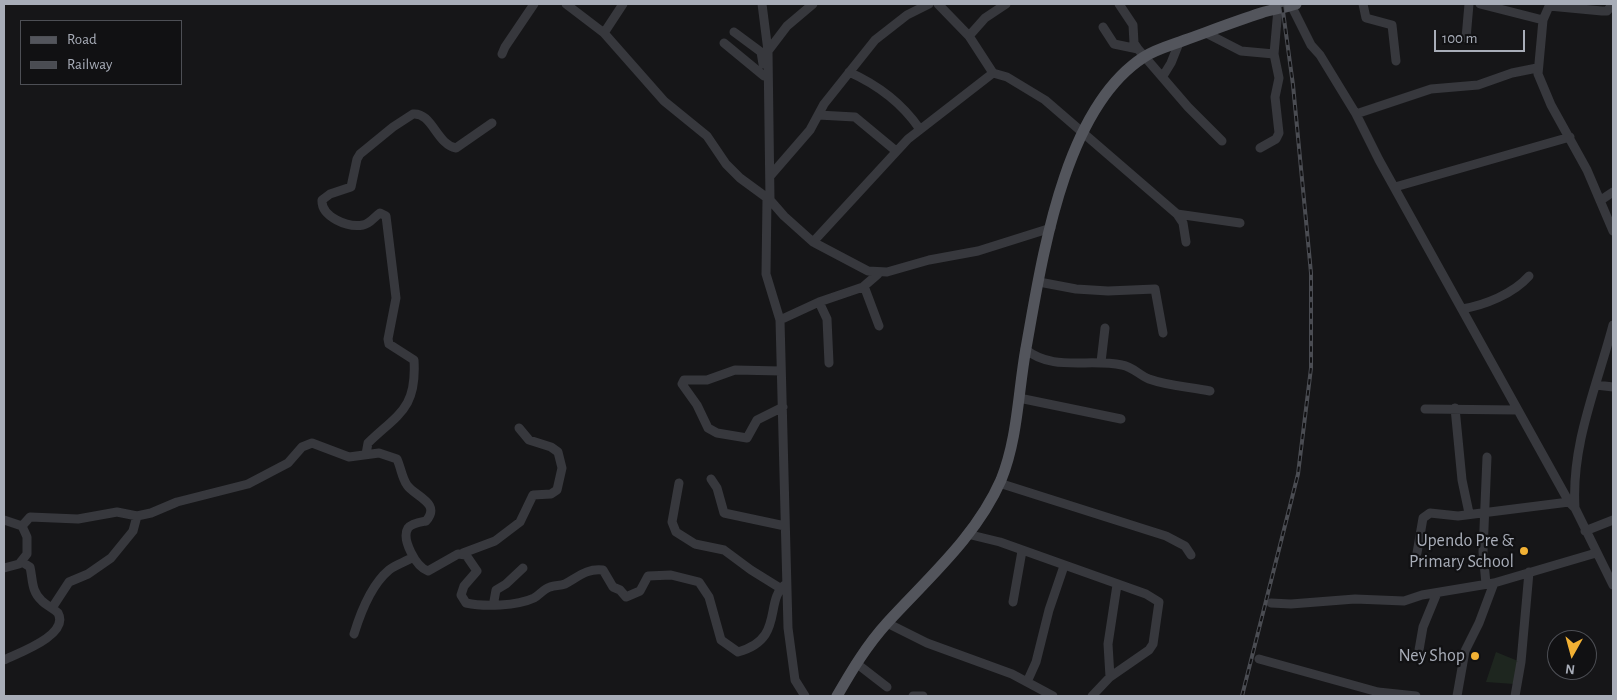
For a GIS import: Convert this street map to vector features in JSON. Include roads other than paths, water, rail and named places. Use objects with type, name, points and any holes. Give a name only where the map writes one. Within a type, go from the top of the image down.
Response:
[{"type":"main road","points":[[837,696],[856,663],[887,623],[939,570],[967,534],[999,483],[1012,442],[1025,349],[1064,176],[1083,131],[1119,76],[1142,53],[1179,43],[1277,6],[1293,4]]},
{"type":"street","points":[[502,54],[504,47],[534,4]]},
{"type":"street","points":[[566,4],[604,33],[664,101],[707,136],[726,164],[740,178],[768,199],[813,242],[868,272],[878,274]]},
{"type":"street","points":[[604,33],[623,4]]},
{"type":"street","points":[[762,4],[768,51],[771,175],[768,199],[766,274],[780,320],[785,526],[783,586],[795,680],[805,696]]},
{"type":"street","points":[[768,51],[786,26],[813,4]]},
{"type":"street","points":[[771,175],[810,130],[818,115],[849,72],[884,32],[908,14],[929,4]]},
{"type":"street","points":[[938,4],[970,36],[992,73],[1006,77],[1045,100],[1177,214],[1183,223],[1186,242]]},
{"type":"street","points":[[970,36],[985,18],[1006,4]]},
{"type":"street","points":[[1119,4],[1133,25],[1134,43],[1188,108],[1222,141]]},
{"type":"street","points":[[1293,4],[1311,45],[1320,55],[1356,114],[1395,188],[1572,505],[1613,585]]},
{"type":"street","points":[[1363,4],[1366,18],[1392,25],[1396,61]]},
{"type":"street","points":[[1466,38],[1469,4]]},
{"type":"street","points":[[1480,4],[1543,20]]},
{"type":"street","points":[[1613,4],[1607,11],[1602,12],[1550,5],[1543,20],[1537,68],[1551,105],[1570,137],[1601,200],[1613,231]]},
{"type":"street","points":[[1260,148],[1276,139],[1279,133],[1275,97],[1279,78],[1274,54],[1277,6]]},
{"type":"street","points":[[1103,27],[1114,44],[1142,53]]},
{"type":"street","points":[[734,32],[761,52],[766,90],[769,92]]},
{"type":"street","points":[[1206,32],[1241,51],[1274,54]]},
{"type":"street","points":[[724,43],[764,76]]},
{"type":"street","points":[[1163,76],[1172,63],[1179,43]]},
{"type":"street","points":[[1356,114],[1432,90],[1478,85],[1512,73],[1537,68]]},
{"type":"street","points":[[849,72],[889,94],[909,114],[919,128]]},
{"type":"street","points":[[813,242],[919,128],[992,73]]},
{"type":"street","points":[[366,454],[368,443],[403,413],[408,404],[414,373],[414,360],[390,344],[388,339],[396,298],[386,216],[380,213],[368,224],[360,226],[342,222],[326,213],[322,200],[330,194],[351,187],[357,159],[360,154],[392,127],[413,114],[423,116],[447,144],[456,148],[492,123]]},
{"type":"street","points":[[818,115],[855,117],[896,151]]},
{"type":"street","points":[[1395,188],[1570,137]]},
{"type":"street","points":[[1601,200],[1613,192]]},
{"type":"street","points":[[1177,214],[1240,223]]},
{"type":"street","points":[[780,320],[819,302],[864,286],[878,274],[928,260],[978,251],[1051,228]]},
{"type":"street","points":[[1462,309],[1474,307],[1496,298],[1522,284],[1529,276]]},
{"type":"street","points":[[1039,282],[1099,291],[1155,289],[1163,333]]},
{"type":"street","points":[[864,286],[879,326]]},
{"type":"street","points":[[819,302],[827,319],[829,363]]},
{"type":"street","points":[[1572,505],[1574,475],[1580,440],[1613,325]]},
{"type":"street","points":[[1101,362],[1105,328]]},
{"type":"street","points":[[1025,349],[1042,361],[1101,362],[1128,367],[1155,381],[1210,391]]},
{"type":"street","points":[[781,371],[736,370],[713,379],[686,380],[682,384],[698,405],[708,428],[736,438],[747,438],[757,420],[783,408]]},
{"type":"street","points":[[1596,386],[1613,387]]},
{"type":"street","points":[[1019,398],[1121,419]]},
{"type":"street","points":[[1455,408],[1462,480],[1469,513]]},
{"type":"street","points":[[1425,409],[1518,410]]},
{"type":"street","points":[[4,568],[15,566],[22,562],[27,554],[28,545],[22,526],[23,522],[30,517],[78,519],[116,512],[137,516],[151,513],[177,502],[248,484],[288,463],[309,443],[316,443],[349,457],[379,453],[397,460],[408,488],[428,502],[429,518],[412,525],[407,531],[406,539],[419,567],[428,571],[463,553],[495,541],[520,522],[533,495],[554,493],[557,490],[562,468],[558,452],[552,447],[529,440],[519,428]]},
{"type":"street","points":[[1457,696],[1464,651],[1480,623],[1490,583],[1483,564],[1487,457]]},
{"type":"street","points":[[711,479],[717,488],[724,513],[785,526]]},
{"type":"street","points":[[679,483],[672,522],[676,532],[695,544],[724,550],[751,570],[783,586]]},
{"type":"street","points":[[999,483],[1178,540],[1191,555]]},
{"type":"street","points":[[1417,553],[1421,523],[1426,515],[1435,513],[1458,516],[1469,513],[1572,505]]},
{"type":"street","points":[[52,608],[69,582],[88,574],[111,558],[134,531],[137,516]]},
{"type":"street","points":[[4,520],[22,526]]},
{"type":"street","points":[[1585,531],[1613,520]]},
{"type":"street","points":[[967,534],[1000,542],[1151,596],[1159,602],[1160,608],[1154,644],[1149,650],[1110,677],[1092,696]]},
{"type":"street","points":[[1013,602],[1022,551]]},
{"type":"street","points":[[463,553],[477,569],[475,575],[462,589],[461,595],[468,604],[504,605],[525,601],[535,598],[548,587],[564,584],[582,572],[598,570],[603,570],[613,587],[620,590],[626,597],[640,591],[648,576],[671,575],[694,579],[702,585],[709,596],[721,640],[738,652],[755,646],[766,632],[772,621],[783,586]]},
{"type":"street","points":[[1271,602],[1291,604],[1365,599],[1397,602],[1437,592],[1490,583],[1596,553]]},
{"type":"street","points":[[354,634],[368,598],[378,582],[390,569],[413,557]]},
{"type":"street","points":[[4,660],[43,642],[53,634],[60,616],[41,601],[31,583],[30,567],[22,562]]},
{"type":"street","points":[[1027,682],[1036,662],[1049,610],[1064,566]]},
{"type":"street","points":[[495,604],[496,590],[523,568]]},
{"type":"street","points":[[1515,696],[1529,572]]},
{"type":"street","points":[[1110,677],[1108,644],[1117,585]]},
{"type":"street","points":[[1419,650],[1423,627],[1437,592]]},
{"type":"street","points":[[887,623],[927,643],[994,666],[1053,696]]},
{"type":"street","points":[[1260,659],[1378,692],[1416,696]]},
{"type":"street","points":[[856,663],[887,687]]},
{"type":"street","points":[[913,696],[923,696]]},
{"type":"railway","points":[[1242,696],[1298,474],[1311,368],[1311,273],[1293,85],[1282,4]]},
{"type":"place","name":"Upendo Pre & Primary School","points":[[1524,551]]},
{"type":"place","name":"Ney Shop","points":[[1475,656]]}]
